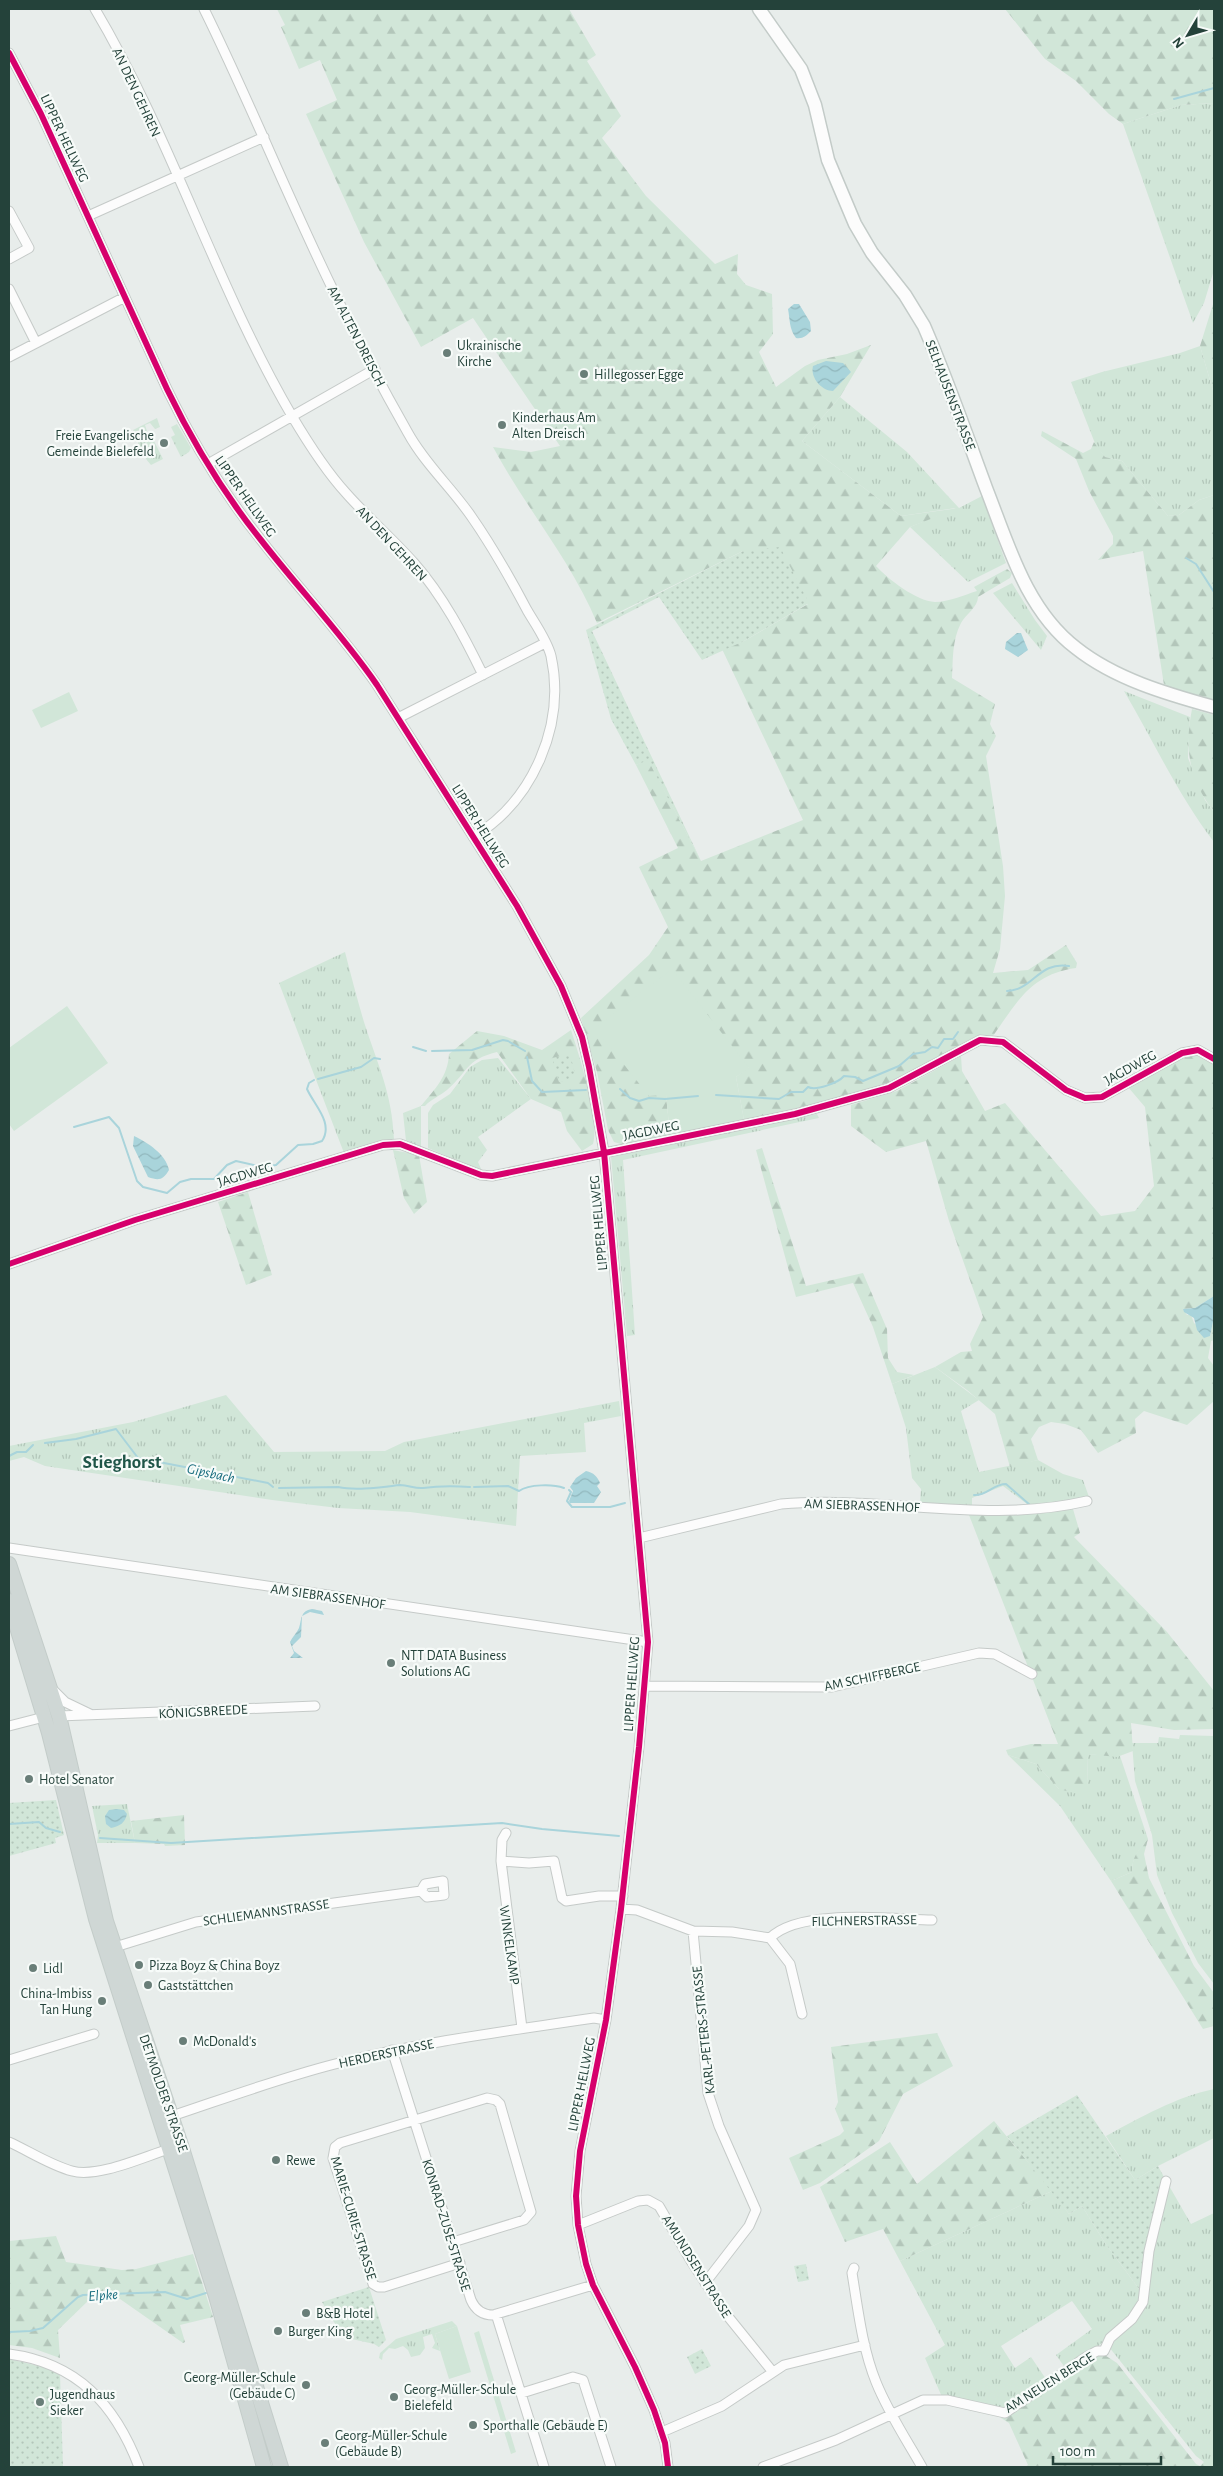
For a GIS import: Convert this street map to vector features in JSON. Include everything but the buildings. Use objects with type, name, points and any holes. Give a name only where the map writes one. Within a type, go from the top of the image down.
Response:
[{"type":"main road","name":"DETMOLDER STRASSE","points":[[9,1564],[59,1716],[97,1884],[166,2118],[210,2260],[281,2467]]},
{"type":"main road","name":"DETMOLDER STRASSE","points":[[9,1601],[44,1717],[96,1918],[166,2118]]},
{"type":"main road","points":[[44,1717],[59,1716]]},
{"type":"main road","name":"DETMOLDER STRASSE","points":[[210,2260],[264,2467]]},
{"type":"street","name":"AN DEN GEHREN","points":[[95,9],[129,72],[251,339],[292,416],[313,450],[339,485],[415,564],[432,587],[464,635],[483,675]]},
{"type":"street","name":"AM ALTEN DREISCH","points":[[204,9],[336,298],[412,441],[424,459],[470,514],[485,537],[545,643],[551,660],[554,696],[552,721],[543,754],[527,785],[509,808],[489,827],[473,837]]},
{"type":"street","name":"SELHAUSENSTRASSE","points":[[759,9],[801,69],[815,105],[828,160],[855,224],[872,253],[905,295],[924,326],[1015,562],[1038,604],[1061,635],[1096,662],[1135,681],[1214,707]]},
{"type":"street","name":"LIPPER HELLWEG","points":[[9,53],[38,107],[181,418],[208,464],[259,538],[362,662],[532,930],[572,1012],[582,1037],[593,1084],[604,1152],[648,1642],[623,1896],[606,2020],[578,2169],[576,2196],[578,2225],[586,2264],[593,2284],[638,2372],[662,2432],[668,2467]]},
{"type":"street","points":[[88,216],[264,137]]},
{"type":"street","points":[[9,211],[29,248],[9,259]]},
{"type":"street","points":[[9,289],[36,343]]},
{"type":"street","points":[[9,357],[125,297]]},
{"type":"street","points":[[208,464],[375,369]]},
{"type":"street","points":[[398,718],[545,643]]},
{"type":"street","name":"JAGDWEG","points":[[9,1264],[135,1220],[384,1146],[400,1144],[486,1176],[795,1114],[889,1088],[980,1040],[1003,1042],[1055,1083],[1075,1094],[1094,1099],[1102,1098],[1182,1053],[1198,1050],[1214,1059]]},
{"type":"street","name":"AM SIEBRASSENHOF","points":[[639,1538],[781,1504],[870,1504],[999,1512],[1055,1509],[1087,1501]]},
{"type":"street","name":"AM SIEBRASSENHOF","points":[[9,1548],[648,1642]]},
{"type":"street","name":"AM SCHIFFBERGE","points":[[645,1686],[815,1688],[838,1686],[979,1653],[995,1654],[1032,1674]]},
{"type":"street","name":"KÖNIGSBREEDE","points":[[48,1683],[65,1702],[92,1715]]},
{"type":"street","name":"KÖNIGSBREEDE","points":[[59,1716],[315,1706]]},
{"type":"street","points":[[9,1726],[44,1717]]},
{"type":"street","name":"WINKELKAMP","points":[[506,1833],[502,1840],[500,1861],[522,2028]]},
{"type":"street","points":[[500,1861],[529,1863],[554,1861],[562,1898],[566,1901],[599,1896],[623,1896]]},
{"type":"street","name":"SCHLIEMANNSTRASSE","points":[[115,1947],[196,1922],[421,1890]]},
{"type":"street","points":[[621,1908],[637,1910],[693,1931],[732,1932],[770,1938],[790,1964],[802,2014]]},
{"type":"street","name":"FILCHNERSTRASSE","points":[[770,1938],[789,1926],[822,1918],[932,1920]]},
{"type":"street","name":"KARL-PETERS-STRASSE","points":[[693,1931],[708,2093],[718,2126],[756,2210],[749,2226],[705,2283]]},
{"type":"street","name":"HERDERSTRASSE","points":[[166,2118],[306,2072],[392,2050],[522,2028],[594,2018],[606,2020]]},
{"type":"street","points":[[9,2060],[94,2034]]},
{"type":"street","name":"KONRAD-ZUSE-STRASSE","points":[[392,2050],[473,2304],[486,2315],[496,2314]]},
{"type":"street","points":[[415,2121],[487,2098],[496,2100],[500,2104],[532,2212],[524,2220],[453,2242]]},
{"type":"street","name":"MARIE-CURIE-STRASSE","points":[[415,2121],[340,2143],[333,2151],[333,2158],[371,2282],[381,2288],[460,2263]]},
{"type":"street","points":[[9,2142],[79,2172],[101,2170],[175,2147]]},
{"type":"street","name":"AM NEUEN BERGE","points":[[763,2467],[836,2440],[918,2402],[940,2399],[1005,2413],[1097,2351],[1104,2351],[1110,2338],[1132,2319],[1143,2302],[1149,2251],[1166,2181]]},
{"type":"street","name":"AMUNDSENSTRASSE","points":[[578,2225],[638,2201],[654,2202],[663,2211],[705,2283],[745,2341],[772,2371]]},
{"type":"street","points":[[854,2268],[852,2273],[865,2345],[876,2381],[922,2467]]},
{"type":"street","points":[[544,2467],[496,2314],[593,2284]]},
{"type":"street","points":[[662,2432],[722,2406],[772,2371],[800,2360],[865,2345]]},
{"type":"street","points":[[9,2354],[33,2358],[68,2372],[99,2398],[113,2415],[139,2467]]},
{"type":"street","points":[[522,2393],[573,2377],[583,2380],[612,2467]]},
{"type":"green space","points":[[277,9],[569,9],[596,55],[587,61],[621,116],[602,138],[646,196],[715,264],[738,254],[737,274],[746,285],[772,294],[773,334],[759,352],[776,387],[805,366],[818,360],[847,354],[871,345],[840,397],[802,441],[901,516],[959,508],[910,527],[876,566],[911,594],[935,602],[951,600],[977,591],[974,587],[1007,569],[1012,573],[1010,578],[978,597],[974,607],[961,623],[954,643],[952,678],[995,704],[990,724],[996,736],[986,756],[1003,866],[1005,896],[1000,949],[993,973],[1028,970],[1066,945],[1077,963],[1076,968],[1060,971],[1036,983],[1018,1001],[993,1036],[978,1037],[895,1082],[795,1111],[744,1120],[736,1077],[749,1067],[666,1095],[670,1135],[624,1145],[614,1142],[608,1130],[597,1072],[581,1018],[649,955],[668,927],[639,867],[678,848],[636,765],[648,759],[701,861],[803,820],[722,649],[744,641],[808,604],[743,551],[597,623],[561,555],[493,447],[531,452],[560,446],[473,318],[421,347],[364,242],[306,114],[337,100],[320,60],[299,69],[281,27],[285,25]]},
{"type":"green space","points":[[1005,9],[1214,9],[1214,103],[1181,105],[1123,124],[1109,114],[1076,81],[1045,59]]},
{"type":"green space","points":[[1214,103],[1214,270],[1204,303],[1193,323],[1123,124],[1181,105]]},
{"type":"green space","points":[[1214,301],[1214,394],[1200,346]]},
{"type":"green space","points":[[1200,346],[1214,394],[1214,495],[1199,500],[1179,515],[1168,516],[1122,461],[1105,457],[1096,446],[1071,382]]},
{"type":"green space","points":[[840,397],[907,452],[959,508],[982,496],[1006,563],[968,582],[910,527],[956,508],[901,516],[802,441]]},
{"type":"green space","points":[[157,418],[160,427],[155,429],[150,423],[145,425],[150,440],[153,439],[163,459],[151,465],[142,453],[133,430]]},
{"type":"green space","points":[[177,424],[191,448],[189,452],[181,457],[171,437],[175,435],[171,427]]},
{"type":"green space","points":[[1042,431],[1083,453],[1091,449],[1094,442],[1105,457],[1122,461],[1168,516],[1179,515],[1199,500],[1214,495],[1214,702],[1164,685],[1143,551],[1098,560],[1113,544],[1113,536],[1089,491],[1076,459],[1041,436]]},
{"type":"green space","points":[[780,547],[809,603],[744,641],[702,660],[659,597],[592,631],[701,861],[648,760],[636,765],[611,719],[586,630],[743,551]]},
{"type":"green space","points":[[1012,583],[1047,636],[1041,650],[993,593]]},
{"type":"green space","points":[[1124,691],[1190,717],[1188,758],[1205,800],[1214,812],[1214,842],[1189,806]]},
{"type":"green space","points":[[69,692],[78,711],[41,728],[32,710]]},
{"type":"green space","points":[[1192,709],[1214,715],[1214,812],[1199,788],[1191,763],[1189,737]]},
{"type":"green space","points":[[345,952],[356,996],[387,1093],[393,1123],[394,1140],[387,1140],[344,1153],[279,983]]},
{"type":"green space","points":[[672,969],[749,1068],[736,1077],[744,1120],[670,1135],[666,1095],[649,1096],[595,1028]]},
{"type":"green space","points":[[67,1006],[108,1063],[14,1131],[9,1124],[9,1048]]},
{"type":"green space","points":[[571,1030],[588,1087],[594,1119],[593,1144],[582,1151],[567,1131],[561,1112],[531,1099],[497,1052],[473,1063],[447,1090],[425,1106],[421,1106],[443,1076],[449,1054],[477,1031],[504,1036],[542,1050]]},
{"type":"green space","points":[[1195,1052],[1214,1065],[1214,1296],[1195,1308],[1183,1309],[1187,1315],[1191,1315],[1194,1323],[1210,1336],[1214,1317],[1214,1340],[1211,1341],[1208,1358],[1214,1366],[1214,1401],[1187,1425],[1144,1411],[1135,1419],[1136,1433],[1098,1453],[1081,1430],[1065,1424],[1051,1422],[1039,1427],[1031,1439],[1038,1460],[1010,1467],[995,1414],[967,1390],[935,1367],[961,1352],[972,1351],[970,1344],[983,1317],[949,1221],[926,1141],[886,1152],[851,1126],[851,1105],[897,1091],[961,1056],[962,1071],[985,1111],[1005,1103],[1101,1216],[1135,1211],[1154,1186],[1145,1107],[1128,1087],[1185,1055]]},
{"type":"green space","points":[[570,1054],[576,1078],[559,1082],[552,1058]]},
{"type":"green space","points":[[498,1058],[531,1099],[478,1137],[487,1150],[478,1162],[482,1171],[428,1148],[428,1113],[433,1105],[450,1094],[470,1067],[482,1060]]},
{"type":"green space","points":[[421,1106],[421,1147],[406,1141],[403,1113]]},
{"type":"green space","points":[[817,1114],[819,1118],[623,1160],[635,1335],[627,1336],[611,1157]]},
{"type":"green space","points":[[762,1148],[806,1286],[863,1273],[887,1329],[888,1358],[897,1372],[914,1375],[892,1384],[873,1327],[853,1283],[796,1297],[756,1150]]},
{"type":"green space","points":[[393,1150],[419,1155],[427,1202],[414,1214],[404,1198]]},
{"type":"green space","points":[[248,1192],[272,1275],[246,1285],[218,1202]]},
{"type":"green space","points":[[935,1367],[979,1400],[961,1411],[979,1472],[1038,1460],[1063,1474],[1083,1480],[1089,1497],[1031,1507],[1003,1486],[972,1498],[972,1508],[920,1503],[921,1489],[912,1478],[906,1428],[892,1384]]},
{"type":"green space","points":[[226,1395],[274,1452],[385,1451],[404,1442],[619,1401],[621,1416],[584,1423],[586,1452],[520,1456],[516,1526],[410,1512],[338,1508],[272,1500],[45,1466],[24,1457],[9,1461],[9,1446],[133,1422]]},
{"type":"green space","points":[[1073,1509],[1080,1533],[1074,1537],[1167,1632],[1214,1691],[1214,1729],[1174,1730],[1131,1723],[1133,1751],[1117,1757],[1088,1754],[1087,1787],[1081,1795],[1059,1789],[1036,1764],[1008,1755],[1006,1750],[1031,1744],[1058,1744],[969,1515],[1035,1514]]},
{"type":"green space","points":[[1180,1735],[1214,1736],[1214,1984],[1198,1963],[1172,1913],[1157,1875],[1152,1835],[1135,1781],[1132,1743],[1158,1743],[1159,1737],[1179,1739]]},
{"type":"green space","points":[[1088,1754],[1120,1756],[1148,1839],[1135,1858],[1132,1872],[1111,1881],[1060,1806],[1008,1755],[1036,1764],[1059,1789],[1087,1787]]},
{"type":"green space","points":[[56,1800],[64,1835],[55,1838],[56,1843],[9,1856],[9,1803]]},
{"type":"green space","points":[[127,1804],[135,1843],[97,1843],[98,1835],[92,1806]]},
{"type":"green space","points":[[184,1815],[185,1845],[165,1846],[164,1844],[135,1843],[131,1821]]},
{"type":"green space","points":[[1148,1839],[1144,1854],[1149,1878],[1194,1966],[1214,1993],[1214,2026],[1203,2029],[1111,1881],[1132,1872],[1136,1854]]},
{"type":"green space","points":[[937,2033],[953,2066],[903,2094],[879,2141],[820,2183],[803,2190],[789,2158],[840,2135],[844,2131],[835,2109],[838,2102],[831,2047]]},
{"type":"green space","points":[[1214,2089],[1214,2138],[1158,2166],[1135,2180],[1106,2136],[1172,2102]]},
{"type":"green space","points":[[1077,2095],[1135,2180],[1158,2166],[1164,2177],[1147,2243],[1142,2293],[1105,2243],[1082,2206],[1069,2214],[1007,2136]]},
{"type":"green space","points":[[994,2121],[1052,2191],[900,2261],[883,2229],[845,2242],[820,2187],[890,2142],[917,2184]]},
{"type":"green space","points":[[1168,2184],[1191,2224],[1214,2213],[1214,2462],[1204,2462],[1196,2456],[1109,2347],[1112,2338],[1138,2318],[1146,2306],[1152,2251]]},
{"type":"green space","points":[[1052,2191],[1069,2214],[1082,2206],[1105,2243],[1142,2293],[1137,2304],[1121,2326],[1066,2369],[1056,2355],[1092,2329],[1072,2301],[1001,2346],[1015,2368],[1031,2357],[1048,2382],[1005,2410],[942,2397],[925,2358],[945,2345],[900,2261]]},
{"type":"green space","points":[[56,2236],[66,2262],[122,2270],[136,2269],[193,2254],[213,2317],[180,2325],[185,2342],[183,2343],[120,2299],[89,2300],[58,2330],[60,2358],[32,2348],[9,2345],[9,2241]]},
{"type":"green space","points":[[806,2264],[809,2280],[798,2282],[794,2266]]},
{"type":"green space","points":[[369,2287],[386,2340],[379,2347],[374,2344],[343,2337],[322,2302]]},
{"type":"green space","points":[[452,2321],[457,2326],[435,2334],[440,2351],[432,2348],[435,2343],[432,2334],[423,2337],[425,2348],[420,2355],[411,2357],[408,2350],[403,2346],[395,2349],[389,2348],[383,2354],[382,2360],[379,2358],[380,2353],[396,2339]]},
{"type":"green space","points":[[457,2326],[471,2372],[449,2379],[435,2334]]},
{"type":"green space","points":[[479,2331],[516,2452],[511,2454],[474,2333]]},
{"type":"green space","points":[[702,2349],[711,2366],[695,2374],[687,2357]]},
{"type":"green space","points":[[1096,2354],[1103,2354],[1117,2363],[1196,2464],[1200,2466],[1204,2462],[1214,2462],[1214,2467],[1025,2467],[1028,2465],[1009,2423],[1001,2418]]},
{"type":"green space","points":[[9,2359],[47,2368],[60,2374],[63,2467],[9,2467]]},
{"type":"water","points":[[794,304],[799,304],[810,322],[811,331],[801,338],[796,338],[790,324],[788,309]]},
{"type":"water","points":[[826,361],[843,363],[851,372],[833,391],[821,386],[813,375],[813,366]]},
{"type":"water","points":[[1017,633],[1021,633],[1028,650],[1018,657],[1005,649],[1006,642]]},
{"type":"water","points":[[134,1136],[150,1146],[164,1159],[169,1170],[163,1178],[155,1179],[148,1177],[133,1146]]},
{"type":"water","points":[[1214,1296],[1214,1317],[1210,1336],[1204,1338],[1197,1330],[1194,1318],[1184,1312],[1183,1309],[1195,1308]]},
{"type":"water","points":[[586,1471],[598,1478],[600,1483],[597,1486],[601,1492],[594,1503],[570,1503],[573,1491],[570,1487],[576,1478]]},
{"type":"water","points":[[312,1609],[322,1611],[324,1615],[310,1612],[302,1616],[305,1612]]},
{"type":"water","points":[[302,1616],[301,1637],[292,1646],[294,1651],[303,1658],[290,1658],[294,1653],[290,1642],[299,1628]]},
{"type":"water","points":[[109,1810],[124,1810],[127,1814],[122,1824],[111,1828],[106,1824],[105,1816]]},
{"type":"waterway","points":[[1174,99],[1214,88]]},
{"type":"waterway","points":[[1186,558],[1196,564],[1214,592]]},
{"type":"waterway","points":[[1007,991],[1024,986],[1043,971],[1050,968],[1069,966]]},
{"type":"waterway","points":[[716,1095],[779,1099],[791,1092],[803,1092],[808,1087],[827,1086],[844,1076],[855,1077],[863,1081],[899,1066],[913,1054],[925,1052],[932,1047],[938,1048],[944,1039],[953,1039],[958,1032]]},
{"type":"waterway","points":[[432,1051],[472,1050],[503,1040],[525,1051]]},
{"type":"waterway","points":[[413,1047],[426,1051]]},
{"type":"waterway","points":[[527,1057],[532,1081],[542,1092],[586,1090]]},
{"type":"waterway","points":[[318,1079],[361,1067],[374,1058],[380,1059]]},
{"type":"waterway","points":[[74,1127],[109,1117],[119,1128],[137,1181],[143,1187],[167,1193],[180,1182],[191,1179],[214,1179],[227,1165],[236,1161],[263,1167],[276,1165],[298,1145],[322,1141],[326,1128],[322,1114],[307,1089],[309,1083],[314,1080]]},
{"type":"waterway","points":[[620,1089],[630,1098],[639,1101],[649,1098],[665,1099],[698,1096]]},
{"type":"waterway","name":"Gipsbach","points":[[45,1443],[76,1439],[116,1429],[138,1458],[268,1483],[273,1487]]},
{"type":"waterway","name":"Gipsbach","points":[[9,1456],[17,1452],[26,1452],[33,1445]]},
{"type":"waterway","name":"Gipsbach","points":[[974,1495],[983,1494],[997,1486],[1006,1484],[1030,1505]]},
{"type":"waterway","name":"Gipsbach","points":[[279,1488],[338,1487],[361,1489],[400,1485],[420,1488],[470,1487]]},
{"type":"waterway","name":"Gipsbach","points":[[474,1487],[508,1486],[519,1491],[541,1485],[564,1488]]},
{"type":"waterway","name":"Gipsbach","points":[[569,1490],[571,1492],[567,1501],[572,1507],[610,1507],[625,1503]]},
{"type":"waterway","points":[[9,1824],[39,1822],[46,1828],[60,1832]]},
{"type":"waterway","points":[[100,1838],[171,1843],[502,1823],[542,1829],[619,1836]]},
{"type":"waterway","name":"Elpke","points":[[9,2332],[43,2328],[78,2297],[83,2295],[165,2292],[187,2299],[206,2293]]},
{"type":"cycle path","points":[[9,53],[41,114],[167,389],[198,448],[247,523],[377,685],[517,906],[561,986],[582,1037],[604,1152],[648,1642],[639,1747],[621,1909],[606,2020],[580,2151],[576,2196],[578,2225],[586,2264],[593,2285],[635,2367],[654,2410],[665,2443],[668,2467]]},
{"type":"cycle path","points":[[9,1264],[135,1220],[383,1145],[400,1144],[481,1175],[492,1176],[795,1114],[889,1088],[980,1040],[1003,1042],[1066,1090],[1085,1098],[1102,1097],[1182,1053],[1198,1050],[1214,1059]]},
{"type":"place","name":"Ukrainische Kirche","points":[[447,353]]},
{"type":"place","name":"Hillegosser Egge","points":[[584,374]]},
{"type":"place","name":"Kinderhaus Am Alten Dreisch","points":[[502,425]]},
{"type":"place","name":"Freie Evangelische Gemeinde Bielefeld","points":[[164,443]]},
{"type":"place","name":"NTT DATA Business Solutions AG","points":[[391,1663]]},
{"type":"place","name":"Hotel Senator","points":[[29,1779]]},
{"type":"place","name":"Pizza Boyz & China Boyz","points":[[139,1965]]},
{"type":"place","name":"Lidl","points":[[33,1968]]},
{"type":"place","name":"Gaststättchen","points":[[148,1985]]},
{"type":"place","name":"China-Imbiss Tan Hung","points":[[102,2001]]},
{"type":"place","name":"McDonald's","points":[[183,2041]]},
{"type":"place","name":"Rewe","points":[[276,2160]]},
{"type":"place","name":"B&B Hotel","points":[[306,2313]]},
{"type":"place","name":"Burger King","points":[[278,2331]]},
{"type":"place","name":"Georg-Müller-Schule (Gebäude C)","points":[[306,2385]]},
{"type":"place","name":"Georg-Müller-Schule Bielefeld","points":[[394,2397]]},
{"type":"place","name":"Jugendhaus Sieker","points":[[40,2402]]},
{"type":"place","name":"Sporthalle (Gebäude E)","points":[[473,2425]]},
{"type":"place","name":"Georg-Müller-Schule (Gebäude B)","points":[[325,2443]]},
{"type":"district","name":"Stieghorst","points":[[122,1461]]}]
